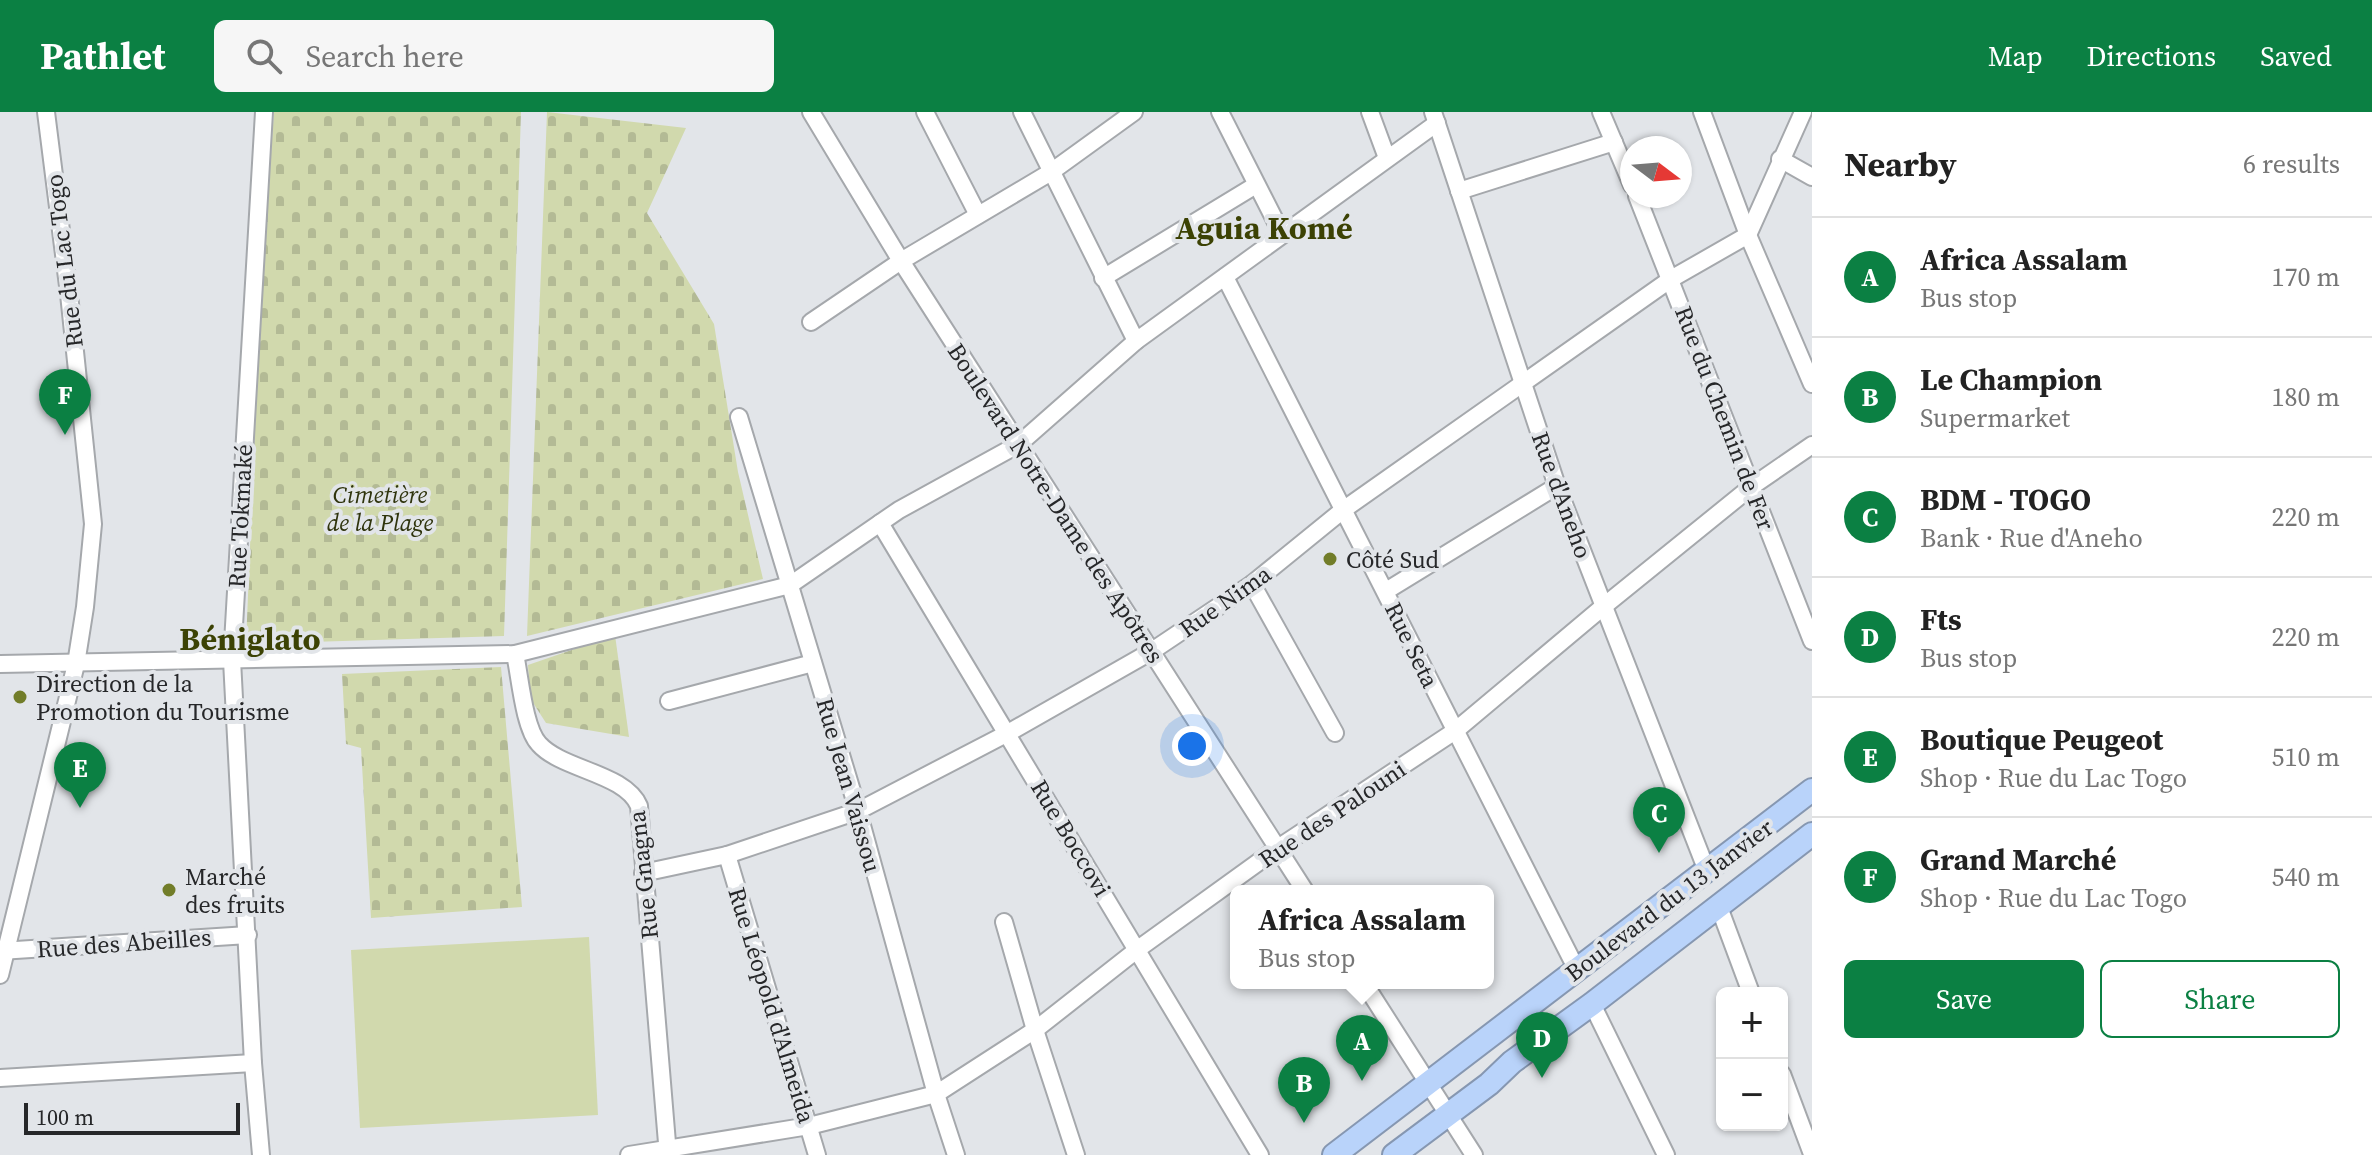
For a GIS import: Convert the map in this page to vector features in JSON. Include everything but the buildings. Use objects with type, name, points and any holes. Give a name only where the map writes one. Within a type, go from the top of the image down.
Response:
[{"type":"highway","name":"Boulevard du 13 Janvier","points":[[1334,1155],[1812,790]]},
{"type":"highway","name":"Boulevard du 13 Janvier","points":[[1394,1155],[1812,834]]},
{"type":"street","name":"Rue du Lac Togo","points":[[0,975],[76,664],[93,524],[46,112]]},
{"type":"street","name":"Rue Tokmaké","points":[[261,1155],[253,1063],[232,660],[264,112]]},
{"type":"street","name":"Boulevard Notre-Dame des Apôtres","points":[[811,112],[901,261],[1301,885]]},
{"type":"street","points":[[925,112],[978,215]]},
{"type":"street","points":[[1022,112],[1136,341]]},
{"type":"street","points":[[1220,112],[1282,234]]},
{"type":"street","points":[[1370,112],[1387,158]]},
{"type":"street","points":[[1601,112],[1620,156]]},
{"type":"street","points":[[1702,112],[1748,235],[1812,384]]},
{"type":"street","points":[[1748,235],[1803,112]]},
{"type":"street","points":[[811,322],[901,261],[1051,172],[1129,114]]},
{"type":"street","points":[[0,664],[515,654],[790,585],[880,523],[1019,444],[1136,341],[1387,158],[1435,117]]},
{"type":"street","name":"Rue d'Aneho","points":[[1435,117],[1557,486],[1707,871]]},
{"type":"street","points":[[1459,191],[1614,142]]},
{"type":"street","points":[[1780,159],[1812,177]]},
{"type":"street","points":[[1103,278],[1256,185]]},
{"type":"street","name":"Rue du Chemin de Fer","points":[[1642,208],[1812,641]]},
{"type":"street","name":"Rue Nima","points":[[643,873],[727,855],[858,811],[1008,733],[1152,651],[1252,584],[1343,510],[1671,279],[1748,235]]},
{"type":"street","name":"Rue Seta","points":[[1225,277],[1577,970]]},
{"type":"street","name":"Rue Jean Vaissou","points":[[739,417],[858,811],[936,1094],[956,1155]]},
{"type":"street","name":"Rue des Palouni","points":[[629,1155],[668,1152],[809,1126],[936,1094],[1035,1030],[1138,949],[1278,848],[1455,731],[1751,487],[1812,445]]},
{"type":"street","points":[[1386,591],[1557,486]]},
{"type":"street","name":"Rue Boccovi","points":[[880,523],[1260,1155]]},
{"type":"street","points":[[1252,584],[1335,733]]},
{"type":"street","name":"Rue Gnagna","points":[[515,654],[531,728],[538,743],[624,789],[637,800],[668,1152]]},
{"type":"street","points":[[669,701],[813,663]]},
{"type":"street","name":"Rue Léopold d'Almeida","points":[[727,855],[817,1155]]},
{"type":"street","points":[[1719,907],[1749,987]]},
{"type":"street","points":[[1004,922],[1076,1155]]},
{"type":"street","name":"Rue des Abeilles","points":[[4,951],[248,935]]},
{"type":"street","points":[[1368,989],[1474,1155]]},
{"type":"street","points":[[1592,1004],[1666,1155]]},
{"type":"street","points":[[0,1078],[253,1063]]},
{"type":"street","points":[[1788,1090],[1812,1154]]},
{"type":"green space","name":"Cimetière de la Plage","points":[[274,112],[521,112],[504,636],[246,644],[260,305]]},
{"type":"green space","points":[[547,112],[686,128],[647,213],[714,324],[738,472],[763,579],[527,636]]},
{"type":"green space","points":[[615,635],[629,737],[546,723],[530,698],[528,665]]},
{"type":"green space","points":[[501,667],[522,907],[371,918],[361,748],[346,744],[342,674]]},
{"type":"green space","points":[[589,937],[598,1115],[360,1128],[351,950]]},
{"type":"place","name":"Grand Marché","points":[[65,435]]},
{"type":"place","name":"Côté Sud","points":[[1330,559]]},
{"type":"place","name":"Direction de la Promotion du Tourisme","points":[[20,697]]},
{"type":"place","name":"Boutique Peugeot","points":[[80,808]]},
{"type":"place","name":"BDM - TOGO","points":[[1659,853]]},
{"type":"place","name":"Marché des fruits","points":[[169,890]]},
{"type":"place","name":"Fts","points":[[1542,1078]]},
{"type":"place","name":"Africa Assalam","points":[[1362,1081]]},
{"type":"place","name":"Le Champion","points":[[1304,1123]]},
{"type":"district","name":"Aguia Komé","points":[[1264,228]]},
{"type":"district","name":"Béniglato","points":[[250,639]]}]
